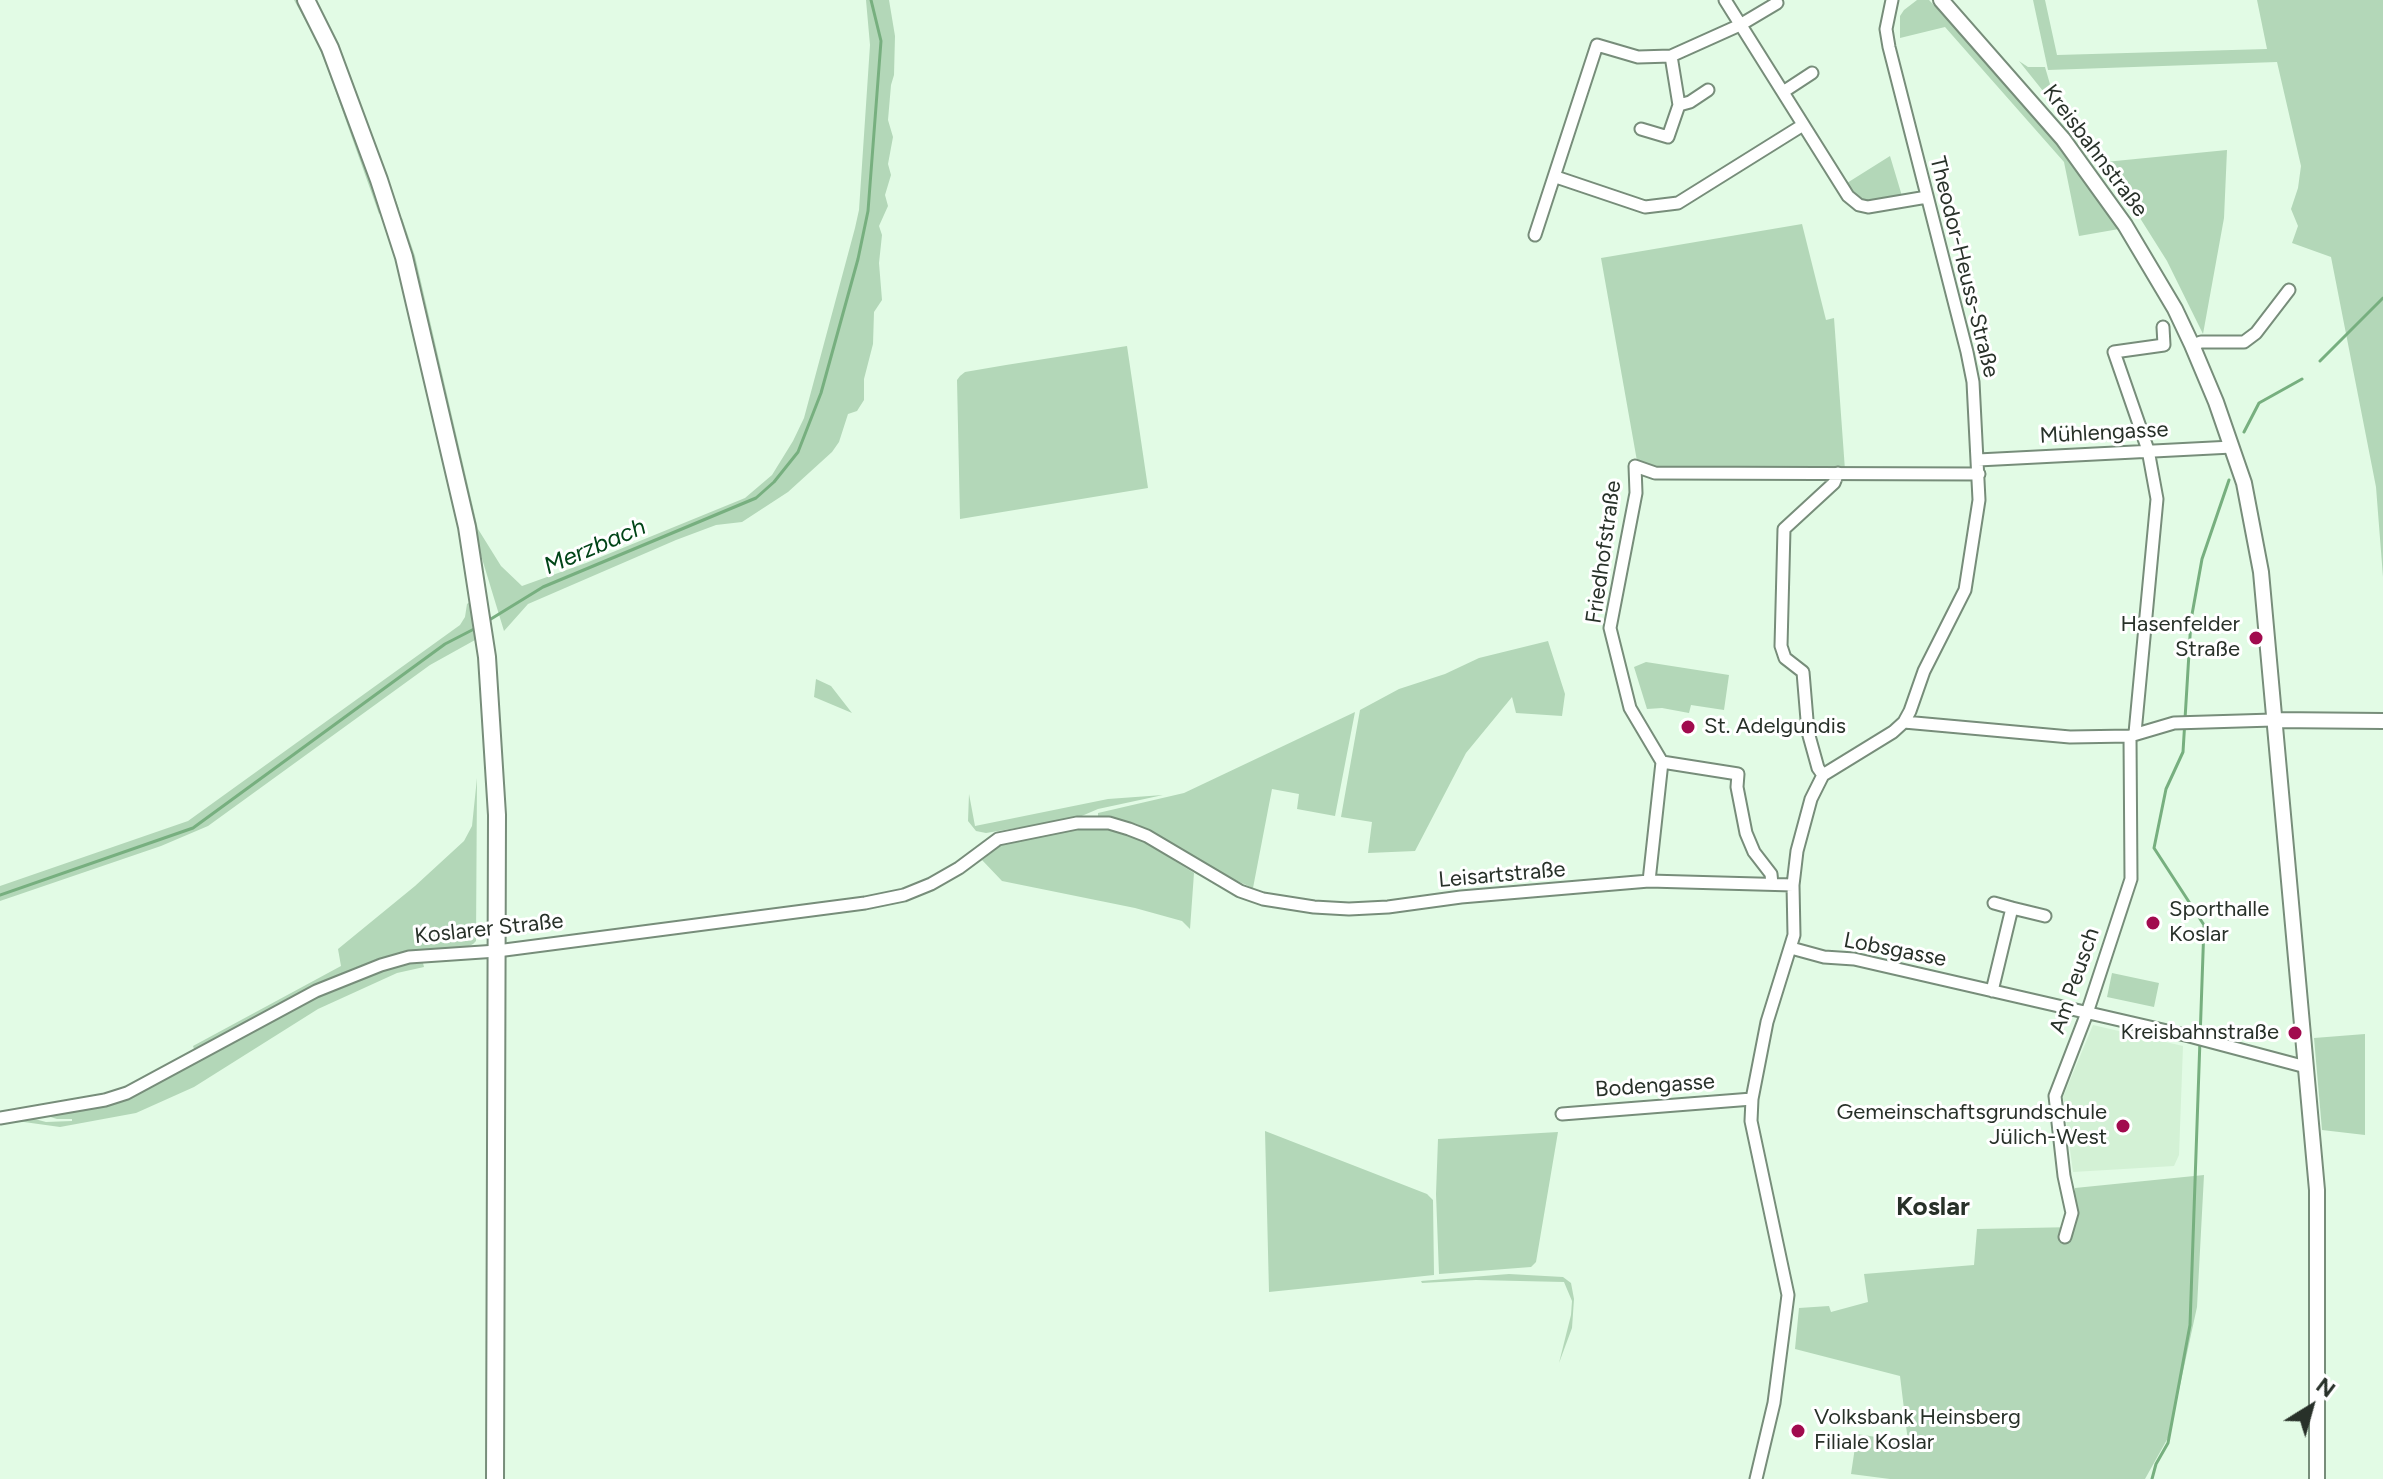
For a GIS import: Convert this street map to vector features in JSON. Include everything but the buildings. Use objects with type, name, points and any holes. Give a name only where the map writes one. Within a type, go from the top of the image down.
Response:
[{"type":"main road","points":[[306,0],[336,62],[404,257],[467,527],[484,636],[495,761],[495,1479]]},
{"type":"street","points":[[1725,0],[1848,196],[1859,205],[1878,207],[1927,197]]},
{"type":"street","name":"Theodor-Heuss-Straße","points":[[1892,0],[1886,29],[1967,352],[1973,382],[1979,474],[1979,500],[1965,590],[1924,671],[1904,722]]},
{"type":"street","name":"Kreisbahnstraße","points":[[1941,0],[2046,119],[2097,184],[2153,271],[2192,345],[2244,483],[2261,572],[2273,720],[2296,931],[2318,1209],[2317,1479]]},
{"type":"street","points":[[1535,235],[1597,45],[1638,57],[1671,56],[1740,25],[1777,3]]},
{"type":"street","points":[[1641,129],[1668,137],[1679,105],[1671,56]]},
{"type":"street","points":[[1783,92],[1812,73]]},
{"type":"street","points":[[1679,105],[1708,90]]},
{"type":"street","points":[[1556,177],[1645,207],[1678,203],[1803,125]]},
{"type":"street","points":[[2192,345],[2201,342],[2244,342],[2256,333],[2289,290]]},
{"type":"street","name":"Am Peusch","points":[[2065,1237],[2072,1213],[2062,1162],[2055,1096],[2087,1013],[2131,879],[2133,734],[2157,499],[2148,450],[2114,352],[2164,345],[2163,327]]},
{"type":"street","name":"Mühlengasse","points":[[1978,460],[2232,447]]},
{"type":"street","name":"Friedhofstraße","points":[[1662,762],[1630,708],[1610,628],[1636,493],[1635,466],[1655,473],[1979,474]]},
{"type":"street","points":[[1823,775],[1818,768],[1808,732],[1803,672],[1785,658],[1781,646],[1784,529],[1834,483],[1838,473]]},
{"type":"street","points":[[1756,1479],[1774,1403],[1788,1295],[1751,1121],[1752,1099],[1767,1022],[1791,948],[1797,851],[1811,799],[1823,775],[1904,722],[2070,737],[2133,734],[2194,721],[2383,721]]},
{"type":"street","points":[[1649,881],[1662,762],[1738,774],[1737,787],[1746,833],[1754,852],[1771,874],[1772,884]]},
{"type":"street","name":"Leisartstraße","points":[[998,839],[1077,823],[1109,823],[1147,836],[1218,880],[1263,899],[1314,907],[1349,909],[1649,881],[1793,885]]},
{"type":"street","name":"Koslarer Straße","points":[[0,1118],[105,1100],[127,1093],[316,991],[381,965],[434,953],[497,951],[865,903],[904,895],[948,875],[998,839]]},
{"type":"street","points":[[1994,903],[2045,916]]},
{"type":"street","points":[[1992,991],[2012,908]]},
{"type":"street","name":"Lobsgasse","points":[[1791,948],[1824,957],[1854,959],[2209,1040],[2306,1067]]},
{"type":"street","name":"Bodengasse","points":[[1562,1114],[1752,1099]]},
{"type":"shaded area","points":[[294,0],[301,0],[319,37],[382,210],[379,214],[328,70]]},
{"type":"shaded area","points":[[311,0],[316,0],[328,23],[351,77],[399,209],[394,210]]},
{"type":"shaded area","points":[[866,0],[889,0],[895,36],[888,120],[893,137],[888,164],[891,175],[885,195],[888,206],[879,226],[882,235],[879,263],[882,300],[874,312],[873,344],[864,379],[864,400],[857,411],[848,414],[839,442],[832,452],[788,492],[742,522],[716,525],[676,540],[528,604],[504,631],[470,519],[397,220],[402,218],[415,256],[478,529],[501,566],[522,586],[745,498],[772,475],[804,418],[855,228],[859,210],[870,45]]},
{"type":"shaded area","points":[[1917,0],[1929,0],[2009,86],[2071,159],[2119,229],[2079,236],[2064,162],[1945,27],[1900,38],[1900,16]]},
{"type":"shaded area","points":[[2033,0],[2045,0],[2057,55],[2267,49],[2257,0],[2383,0],[2383,577],[2376,487],[2331,257],[2292,243],[2298,226],[2291,209],[2301,166],[2277,62],[2048,70]]},
{"type":"shaded area","points":[[2019,61],[2028,67],[2045,67],[2054,98],[2105,162],[2227,150],[2224,218],[2203,334],[2167,261],[2123,191]]},
{"type":"shaded area","points":[[1890,156],[1902,196],[1869,202],[1853,194],[1847,183]]},
{"type":"shaded area","points":[[1802,224],[1826,320],[1834,318],[1845,470],[1654,470],[1637,461],[1601,258]]},
{"type":"shaded area","points":[[1127,346],[1148,488],[960,519],[957,380],[960,376],[965,372]]},
{"type":"shaded area","points":[[471,601],[475,640],[430,665],[208,826],[161,846],[0,901],[0,886],[188,821],[460,625]]},
{"type":"shaded area","points":[[1548,641],[1565,694],[1562,716],[1516,713],[1512,697],[1466,753],[1415,851],[1368,853],[1372,822],[1341,817],[1360,710],[1399,689],[1445,674],[1479,658]]},
{"type":"shaded area","points":[[1646,662],[1729,675],[1724,710],[1691,705],[1689,713],[1662,708],[1647,709],[1634,667]]},
{"type":"shaded area","points":[[816,679],[831,686],[852,713],[814,697]]},
{"type":"shaded area","points":[[1355,712],[1335,816],[1297,809],[1299,794],[1272,789],[1253,888],[1217,872],[1137,824],[1098,816],[1098,813],[1184,793]]},
{"type":"shaded area","points":[[477,778],[476,941],[473,944],[418,951],[380,961],[195,1052],[193,1046],[341,966],[338,949],[464,841],[472,826]]},
{"type":"shaded area","points":[[969,794],[975,826],[1108,799],[1163,795],[1098,809],[1077,818],[986,833],[976,831],[968,821]]},
{"type":"shaded area","points":[[1092,827],[1119,831],[1140,839],[1194,873],[1190,929],[1182,921],[1135,908],[1002,881],[982,860],[1005,842]]},
{"type":"shaded area","points":[[433,957],[433,961],[423,963],[424,967],[397,973],[318,1009],[194,1087],[136,1113],[60,1127],[24,1122],[0,1123],[27,1117],[46,1122],[72,1121],[44,1115],[96,1106],[327,991],[392,966]]},
{"type":"shaded area","points":[[2112,973],[2159,983],[2154,1007],[2107,997]]},
{"type":"shaded area","name":"Gemeinschaftsgrundschule Jülich-West","points":[[2093,1025],[2183,1046],[2179,1155],[2174,1166],[2073,1172],[2063,1097]]},
{"type":"shaded area","points":[[2365,1034],[2365,1135],[2322,1130],[2314,1038]]},
{"type":"shaded area","points":[[1265,1131],[1427,1194],[1433,1200],[1434,1275],[1269,1292]]},
{"type":"shaded area","points":[[1558,1132],[1536,1262],[1531,1267],[1439,1274],[1436,1194],[1438,1139]]},
{"type":"shaded area","points":[[2204,1175],[2197,1307],[2169,1436],[2145,1479],[1890,1479],[1851,1474],[1857,1434],[1908,1442],[1900,1376],[1795,1349],[1799,1308],[1829,1306],[1831,1312],[1868,1302],[1864,1274],[1974,1265],[1977,1229],[2075,1227],[2075,1188]]},
{"type":"shaded area","points":[[1509,1274],[1563,1277],[1571,1283],[1574,1299],[1572,1328],[1559,1363],[1572,1301],[1564,1282],[1421,1281]]},
{"type":"waterway","name":"Merzbach","points":[[486,622],[543,587],[756,498],[774,482],[798,452],[821,393],[868,211],[881,41],[871,0]]},
{"type":"waterway","points":[[2320,361],[2383,298]]},
{"type":"waterway","points":[[2244,432],[2259,403],[2302,379]]},
{"type":"waterway","points":[[2152,1479],[2156,1464],[2168,1443],[2190,1325],[2204,925],[2154,848],[2166,789],[2183,752],[2191,620],[2202,559],[2229,480]]},
{"type":"waterway","name":"Merzbach","points":[[0,895],[193,828],[445,644],[476,628]]},
{"type":"place","name":"Hasenfelder Straße","points":[[2256,638]]},
{"type":"place","name":"St. Adelgundis","points":[[1688,727]]},
{"type":"place","name":"Sporthalle Koslar","points":[[2153,923]]},
{"type":"place","name":"Kreisbahnstraße","points":[[2295,1033]]},
{"type":"place","name":"Gemeinschaftsgrundschule Jülich-West","points":[[2123,1126]]},
{"type":"place","name":"Volksbank Heinsberg Filiale Koslar","points":[[1798,1431]]},
{"type":"district","name":"Koslar","points":[[1933,1207]]}]
